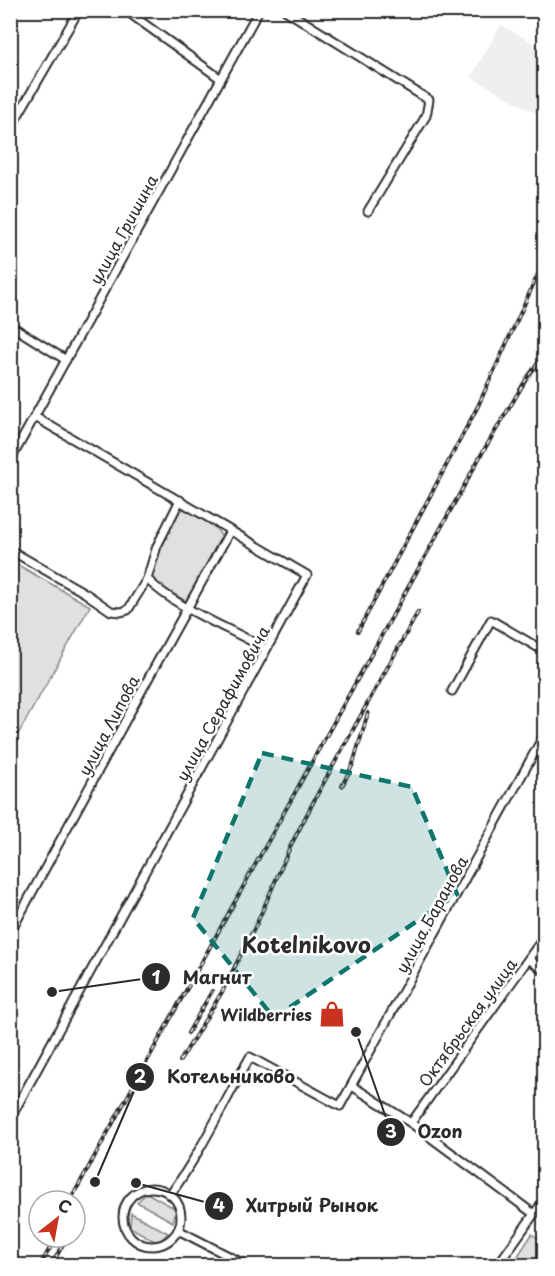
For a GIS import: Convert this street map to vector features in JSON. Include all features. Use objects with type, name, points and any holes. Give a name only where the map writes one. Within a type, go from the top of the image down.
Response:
[{"type":"street","points":[[10,14],[13,10]]},
{"type":"street","points":[[10,129],[78,10]]},
{"type":"street","points":[[124,10],[220,79]]},
{"type":"street","name":"улица Гришина","points":[[10,461],[259,10]]},
{"type":"street","points":[[285,10],[429,100],[426,116],[368,211]]},
{"type":"street","points":[[10,325],[66,360]]},
{"type":"street","name":"улица Серафимовича","points":[[10,1119],[307,575],[35,417]]},
{"type":"street","points":[[10,550],[86,593],[111,611],[128,610],[147,579],[157,546],[180,500]]},
{"type":"street","name":"улица Липова","points":[[10,933],[230,531]]},
{"type":"street","points":[[147,579],[188,607],[266,649]]},
{"type":"street","points":[[452,691],[491,620],[544,651]]},
{"type":"street","name":"улица Баранова","points":[[170,1195],[204,1141],[250,1057],[340,1106],[544,735]]},
{"type":"street","name":"Октябрьская улица","points":[[411,1123],[544,937]]},
{"type":"street","points":[[529,959],[544,971]]},
{"type":"street","points":[[352,1086],[411,1123],[534,1214]]},
{"type":"street","points":[[151,1189],[164,1191],[170,1195],[179,1208],[181,1219],[178,1230],[169,1241],[163,1244],[149,1246],[136,1242],[124,1226],[125,1206],[139,1192],[151,1189]]},
{"type":"street","points":[[498,1266],[544,1200]]},
{"type":"street","points":[[178,1230],[248,1266]]},
{"type":"highlighted area","points":[[262,753],[412,787],[457,894],[274,1018],[193,918]]},
{"type":"shaded area","points":[[501,25],[544,49],[544,118],[471,77]]},
{"type":"shaded area","points":[[186,509],[214,526],[223,538],[187,602],[155,583],[151,577],[165,535],[178,511]]},
{"type":"shaded area","points":[[11,561],[90,606],[11,747]]},
{"type":"shaded area","points":[[147,1193],[176,1209],[173,1222],[137,1202]]},
{"type":"shaded area","points":[[131,1213],[168,1233],[158,1243],[130,1227]]},
{"type":"shaded area","points":[[532,1234],[544,1243],[544,1265],[512,1265]]},
{"type":"railway","points":[[358,631],[478,406],[544,261]]},
{"type":"railway","points":[[77,1189],[481,455],[527,378],[544,355]]},
{"type":"railway","points":[[180,1061],[222,992],[257,923],[291,845],[418,612]]},
{"type":"railway","points":[[342,786],[353,764],[368,713]]},
{"type":"railway","points":[[188,1033],[212,991]]},
{"type":"railway","points":[[40,1266],[49,1249]]},
{"type":"railway","points":[[51,1266],[60,1249]]},
{"type":"place","name":"Магнит","points":[[52,992]]},
{"type":"place","name":"Wildberries","points":[[332,1014]]},
{"type":"place","name":"Ozon","points":[[356,1032]]},
{"type":"place","name":"Котельниково","points":[[95,1182]]},
{"type":"place","name":"Хитрый Рынок","points":[[136,1183]]},
{"type":"district","name":"Kotelnikovo","points":[[306,943]]}]
